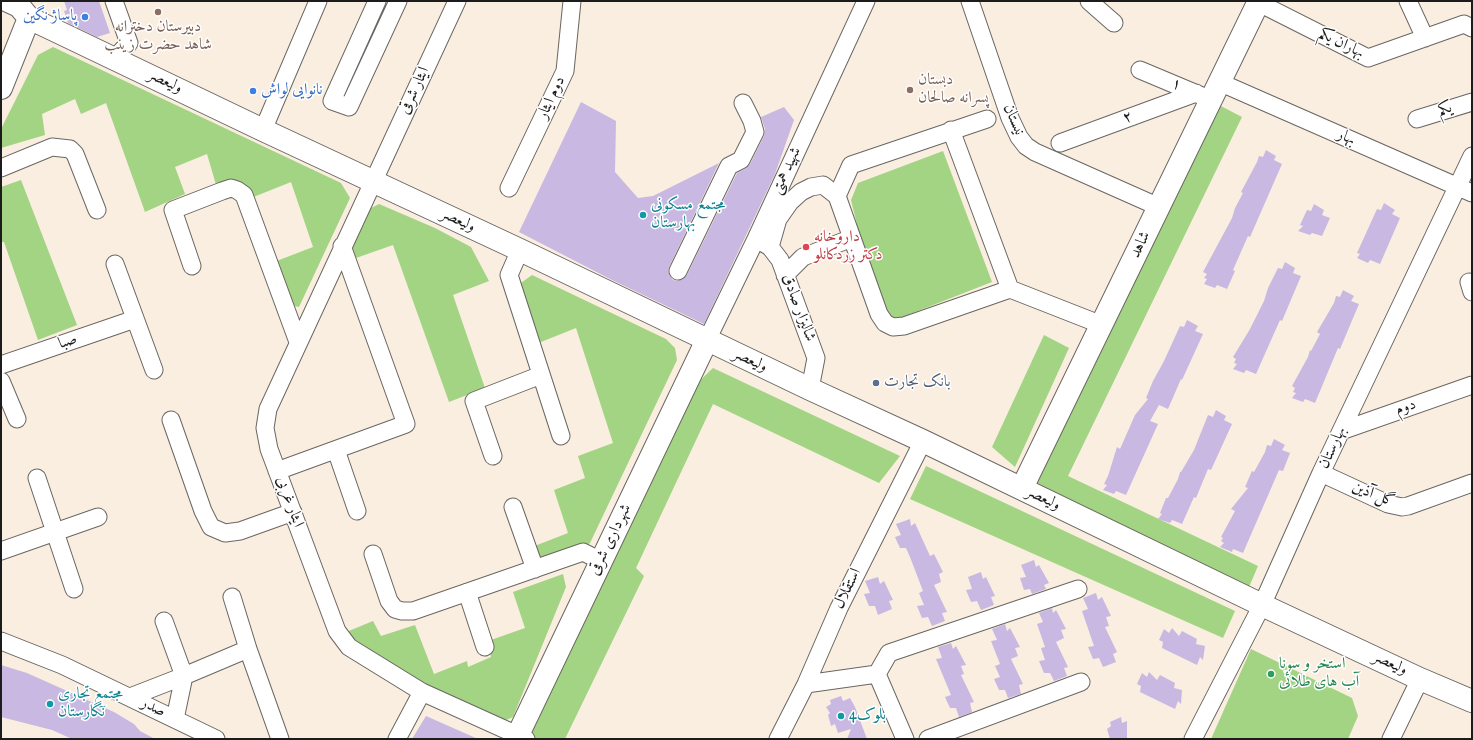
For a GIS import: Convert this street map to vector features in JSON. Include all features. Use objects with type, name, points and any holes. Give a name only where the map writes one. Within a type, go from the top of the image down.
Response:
[{"type":"main road","name":"ولیعصر","points":[[8,1],[18,6],[30,18],[263,130],[1022,488],[1262,605],[1420,679],[1472,701]]},
{"type":"main road","name":"شاهد","points":[[1022,488],[1159,207],[1209,92],[1257,1]]},
{"type":"main road","name":"ولیعصر","points":[[1,12],[12,18],[30,18]]},
{"type":"main road","points":[[1,88],[30,18]]},
{"type":"main road","name":"شهرداری شرقی","points":[[520,738],[601,561],[707,340]]},
{"type":"street","points":[[114,1],[129,43],[115,58]]},
{"type":"street","points":[[263,130],[318,1]]},
{"type":"street","points":[[377,1],[332,101],[349,107],[398,1]]},
{"type":"street","name":"ایثار شرقی","points":[[373,181],[457,1]]},
{"type":"street","name":"دوم ایثار","points":[[509,188],[565,71],[572,1]]},
{"type":"street","name":"شهید همتی","points":[[707,340],[763,243],[866,1]]},
{"type":"street","name":"نيستان","points":[[970,1],[1010,118],[1019,137],[1026,146],[1035,152],[1159,207]]},
{"type":"street","points":[[1089,1],[1114,22]]},
{"type":"street","name":"بهاران یکم","points":[[1257,1],[1368,58],[1464,24],[1472,28]]},
{"type":"street","points":[[1408,1],[1425,38]]},
{"type":"street","name":"۱","points":[[1140,70],[1209,92]]},
{"type":"street","name":"۲","points":[[1060,143],[1209,92]]},
{"type":"street","name":"بهار","points":[[1209,92],[1465,190]]},
{"type":"street","name":"یکم","points":[[1417,119],[1472,102]]},
{"type":"street","points":[[678,271],[729,166],[741,160],[755,132],[752,121],[743,103]]},
{"type":"street","points":[[837,196],[851,165],[987,119]]},
{"type":"street","points":[[951,130],[1010,289]]},
{"type":"street","points":[[1,168],[52,146],[70,149],[75,154],[97,210]]},
{"type":"street","name":"بهارستان","points":[[1193,739],[1262,605],[1340,431],[1465,190],[1472,156]]},
{"type":"street","name":"ایثار غربی","points":[[373,181],[268,409],[265,428],[269,449],[337,631],[349,647],[422,692],[520,738]]},
{"type":"street","points":[[763,243],[790,202],[801,192],[810,187],[823,185],[837,196],[879,314],[885,323],[893,327],[904,326],[1010,289],[1102,325]]},
{"type":"street","points":[[192,266],[173,210],[231,188],[238,190],[244,195],[298,342]]},
{"type":"street","points":[[785,275],[803,257],[852,238]]},
{"type":"street","name":"شالیزار صادق","points":[[763,243],[780,260],[816,358],[810,389]]},
{"type":"street","points":[[277,471],[406,424],[342,246]]},
{"type":"street","points":[[520,250],[508,275],[561,436]]},
{"type":"street","points":[[115,264],[154,370]]},
{"type":"street","name":"صبا","points":[[1,365],[135,319]]},
{"type":"street","points":[[493,456],[474,401],[541,375]]},
{"type":"street","points":[[1,381],[17,419]]},
{"type":"street","name":"دوم","points":[[1340,431],[1472,385]]},
{"type":"street","points":[[171,420],[202,511],[211,527],[225,533],[240,531],[293,512]]},
{"type":"street","name":"استقلال","points":[[778,739],[806,684],[839,608],[923,441]]},
{"type":"street","points":[[336,450],[357,511]]},
{"type":"street","name":"گل آذین","points":[[1321,473],[1388,504],[1402,506],[1408,506],[1472,483]]},
{"type":"street","points":[[37,478],[74,589]]},
{"type":"street","points":[[513,507],[535,569]]},
{"type":"street","points":[[1,551],[98,517]]},
{"type":"street","points":[[372,554],[389,601],[395,609],[402,611],[412,611],[583,552],[601,561]]},
{"type":"street","points":[[877,674],[889,653],[1078,589]]},
{"type":"street","points":[[467,592],[486,647]]},
{"type":"street","points":[[232,597],[248,649],[280,739]]},
{"type":"street","points":[[164,621],[184,676],[174,719]]},
{"type":"street","name":"صدر","points":[[1,641],[62,665],[130,696],[216,739]]},
{"type":"street","points":[[130,696],[184,676],[248,649]]},
{"type":"street","points":[[806,684],[877,674]]},
{"type":"street","points":[[877,674],[905,739]]},
{"type":"street","points":[[1391,739],[1420,679]]},
{"type":"street","points":[[928,739],[1081,682]]},
{"type":"street","points":[[397,739],[422,692]]},
{"type":"green space","points":[[53,47],[341,183],[350,198],[299,307],[290,305],[274,262],[313,247],[291,182],[251,198],[217,188],[207,154],[175,167],[185,194],[145,212],[106,103],[81,114],[75,99],[42,114],[45,135],[1,148],[1,129],[38,55]]},
{"type":"green space","points":[[1217,104],[1242,117],[1068,476],[1258,566],[1249,587],[1037,483]]},
{"type":"green space","points":[[943,151],[992,282],[900,318],[879,314],[851,200],[858,183]]},
{"type":"green space","points":[[21,180],[77,325],[38,340],[4,242],[1,242],[1,187]]},
{"type":"green space","points":[[379,204],[435,228],[471,247],[489,281],[453,295],[485,388],[449,402],[393,245],[356,258],[350,242],[365,211]]},
{"type":"green space","points":[[532,275],[666,339],[675,348],[677,360],[590,543],[584,548],[537,563],[532,547],[568,533],[554,490],[585,478],[578,456],[613,443],[576,328],[536,344],[518,285]]},
{"type":"green space","points":[[1044,335],[1069,348],[1015,467],[992,447]]},
{"type":"green space","points":[[713,368],[900,456],[879,483],[713,404],[636,568],[644,576],[565,739],[535,738],[527,729],[689,391]]},
{"type":"green space","points":[[926,466],[1235,611],[1223,638],[910,499]]},
{"type":"green space","points":[[563,574],[566,587],[513,717],[504,721],[425,687],[366,654],[344,633],[373,621],[381,636],[415,625],[434,674],[467,661],[468,667],[491,657],[488,641],[525,628],[513,592]]},
{"type":"green space","name":"استخر و سونا آب های طلائی","points":[[1251,649],[1352,698],[1358,716],[1348,739],[1211,739]]},
{"type":"building","name":"پاساژ نگین","points":[[64,1],[99,1],[110,33],[97,37],[68,23],[64,11],[67,10]]},
{"type":"building","name":"مجتمع مسکونی بهارستان","points":[[581,102],[616,121],[615,172],[638,198],[653,196],[719,163],[669,267],[668,271],[670,276],[673,280],[678,281],[687,275],[737,173],[745,169],[750,164],[764,136],[765,129],[761,117],[784,107],[794,120],[775,174],[704,324],[612,280],[519,232]]},
{"type":"building","points":[[1266,150],[1276,156],[1274,160],[1282,164],[1250,237],[1248,236],[1233,270],[1235,271],[1227,289],[1217,285],[1215,288],[1204,284],[1207,279],[1204,278],[1207,274],[1203,272],[1232,218],[1235,208],[1243,193],[1241,192],[1259,156],[1263,157]]},
{"type":"building","points":[[1384,203],[1395,210],[1392,214],[1400,218],[1380,264],[1370,260],[1368,263],[1357,258],[1360,254],[1357,253],[1377,209],[1381,210]]},
{"type":"building","points":[[1314,204],[1324,210],[1322,215],[1330,218],[1322,236],[1312,233],[1310,235],[1298,231],[1303,226],[1300,225],[1307,210],[1311,211]]},
{"type":"building","points":[[1285,262],[1295,268],[1293,273],[1301,276],[1282,321],[1280,320],[1256,374],[1246,370],[1244,373],[1233,369],[1237,364],[1234,363],[1236,359],[1233,357],[1250,329],[1278,268],[1282,269]]},
{"type":"building","points":[[1343,290],[1354,296],[1351,301],[1359,304],[1340,349],[1338,348],[1315,403],[1305,399],[1303,402],[1292,398],[1296,393],[1293,392],[1295,388],[1292,386],[1308,357],[1310,350],[1311,351],[1320,334],[1317,332],[1334,303],[1336,296],[1340,297]]},
{"type":"building","points":[[1187,320],[1198,326],[1195,331],[1203,334],[1168,409],[1159,405],[1150,421],[1158,424],[1126,495],[1116,491],[1114,494],[1103,490],[1107,485],[1104,484],[1117,447],[1120,449],[1135,415],[1148,399],[1146,398],[1153,381],[1180,326],[1184,327]]},
{"type":"building","points":[[1216,410],[1226,416],[1224,420],[1232,424],[1211,470],[1208,469],[1196,498],[1194,497],[1182,524],[1172,520],[1170,523],[1158,519],[1162,514],[1160,513],[1166,498],[1168,498],[1180,472],[1194,450],[1208,415],[1213,417]]},
{"type":"building","points":[[1274,439],[1285,445],[1282,450],[1290,453],[1283,471],[1279,470],[1243,553],[1233,549],[1232,552],[1220,547],[1224,543],[1221,541],[1223,538],[1221,537],[1235,511],[1231,509],[1248,488],[1245,487],[1252,471],[1254,472],[1265,452],[1267,445],[1271,446]]},
{"type":"building","points":[[910,519],[911,526],[915,523],[930,556],[934,554],[943,572],[939,574],[941,582],[934,585],[947,612],[942,613],[945,621],[932,626],[928,617],[922,618],[917,606],[924,605],[919,593],[923,591],[910,557],[906,548],[900,548],[895,537],[901,535],[896,524]]},
{"type":"building","points":[[1034,560],[1036,567],[1039,565],[1049,583],[1044,585],[1046,589],[1032,594],[1030,589],[1024,590],[1020,578],[1026,577],[1021,565]]},
{"type":"building","points":[[981,572],[983,579],[986,577],[995,596],[991,597],[994,605],[981,610],[977,601],[971,602],[966,590],[972,589],[968,577]]},
{"type":"building","points":[[878,577],[880,584],[884,581],[893,600],[889,601],[892,609],[878,615],[875,606],[869,606],[864,594],[870,593],[865,581]]},
{"type":"building","points":[[1096,593],[1098,600],[1102,597],[1111,616],[1106,617],[1109,626],[1105,627],[1117,652],[1113,654],[1116,662],[1103,667],[1099,658],[1093,659],[1088,647],[1094,646],[1082,611],[1088,609],[1083,598]]},
{"type":"building","points":[[1052,608],[1053,613],[1056,610],[1066,629],[1061,630],[1064,638],[1056,642],[1068,667],[1064,668],[1067,676],[1054,681],[1050,673],[1044,673],[1039,661],[1045,660],[1041,648],[1045,647],[1037,624],[1043,622],[1039,613]]},
{"type":"building","points":[[1005,624],[1007,631],[1010,628],[1020,647],[1015,648],[1018,656],[1011,659],[1023,684],[1019,685],[1021,694],[1008,698],[1005,690],[999,690],[994,679],[1000,677],[995,666],[1000,664],[991,641],[997,640],[992,629]]},
{"type":"building","points":[[1172,628],[1179,636],[1182,631],[1197,639],[1196,644],[1205,646],[1203,660],[1200,657],[1197,665],[1162,648],[1163,642],[1159,640],[1164,629],[1169,633]]},
{"type":"building","points":[[951,643],[953,649],[956,646],[966,665],[961,666],[964,674],[961,675],[974,702],[970,703],[972,712],[959,717],[956,708],[950,708],[945,697],[951,695],[936,659],[942,658],[938,647]]},
{"type":"building","name":"مجتمع تجاری نگارستان","points":[[1,665],[27,673],[114,712],[134,724],[140,731],[155,739],[72,739],[52,730],[1,717]]},
{"type":"building","points":[[1149,672],[1157,680],[1160,675],[1175,683],[1174,688],[1182,690],[1181,704],[1178,701],[1175,709],[1140,692],[1141,686],[1137,684],[1142,673],[1147,677]]},
{"type":"building","name":"بلوک4","points":[[841,696],[843,701],[850,698],[867,739],[847,739],[851,729],[838,733],[835,724],[831,726],[828,715],[830,713],[826,707],[831,704],[830,700]]},
{"type":"building","points":[[426,716],[478,739],[412,739]]},
{"type":"building","points":[[1121,717],[1122,723],[1127,721],[1127,739],[1110,739],[1107,729],[1111,726],[1110,722]]},
{"type":"place","name":"دبیرستان دخترانه شاهد حضرت زینب","points":[[158,12]]},
{"type":"place","name":"پاساژ نگین","points":[[85,17]]},
{"type":"place","name":"دبستان پسرانه صالحان","points":[[910,90]]},
{"type":"place","name":"نانوایی لواش","points":[[253,91]]},
{"type":"place","name":"مجتمع مسکونی بهارستان","points":[[643,215]]},
{"type":"place","name":"داروخانه دکتر زردکانلو","points":[[806,247]]},
{"type":"place","name":"بانک تجارت","points":[[876,383]]},
{"type":"place","name":"استخر و سونا آب های طلائی","points":[[1271,674]]},
{"type":"place","name":"مجتمع تجاری نگارستان","points":[[50,704]]},
{"type":"place","name":"بلوک4","points":[[841,716]]}]
